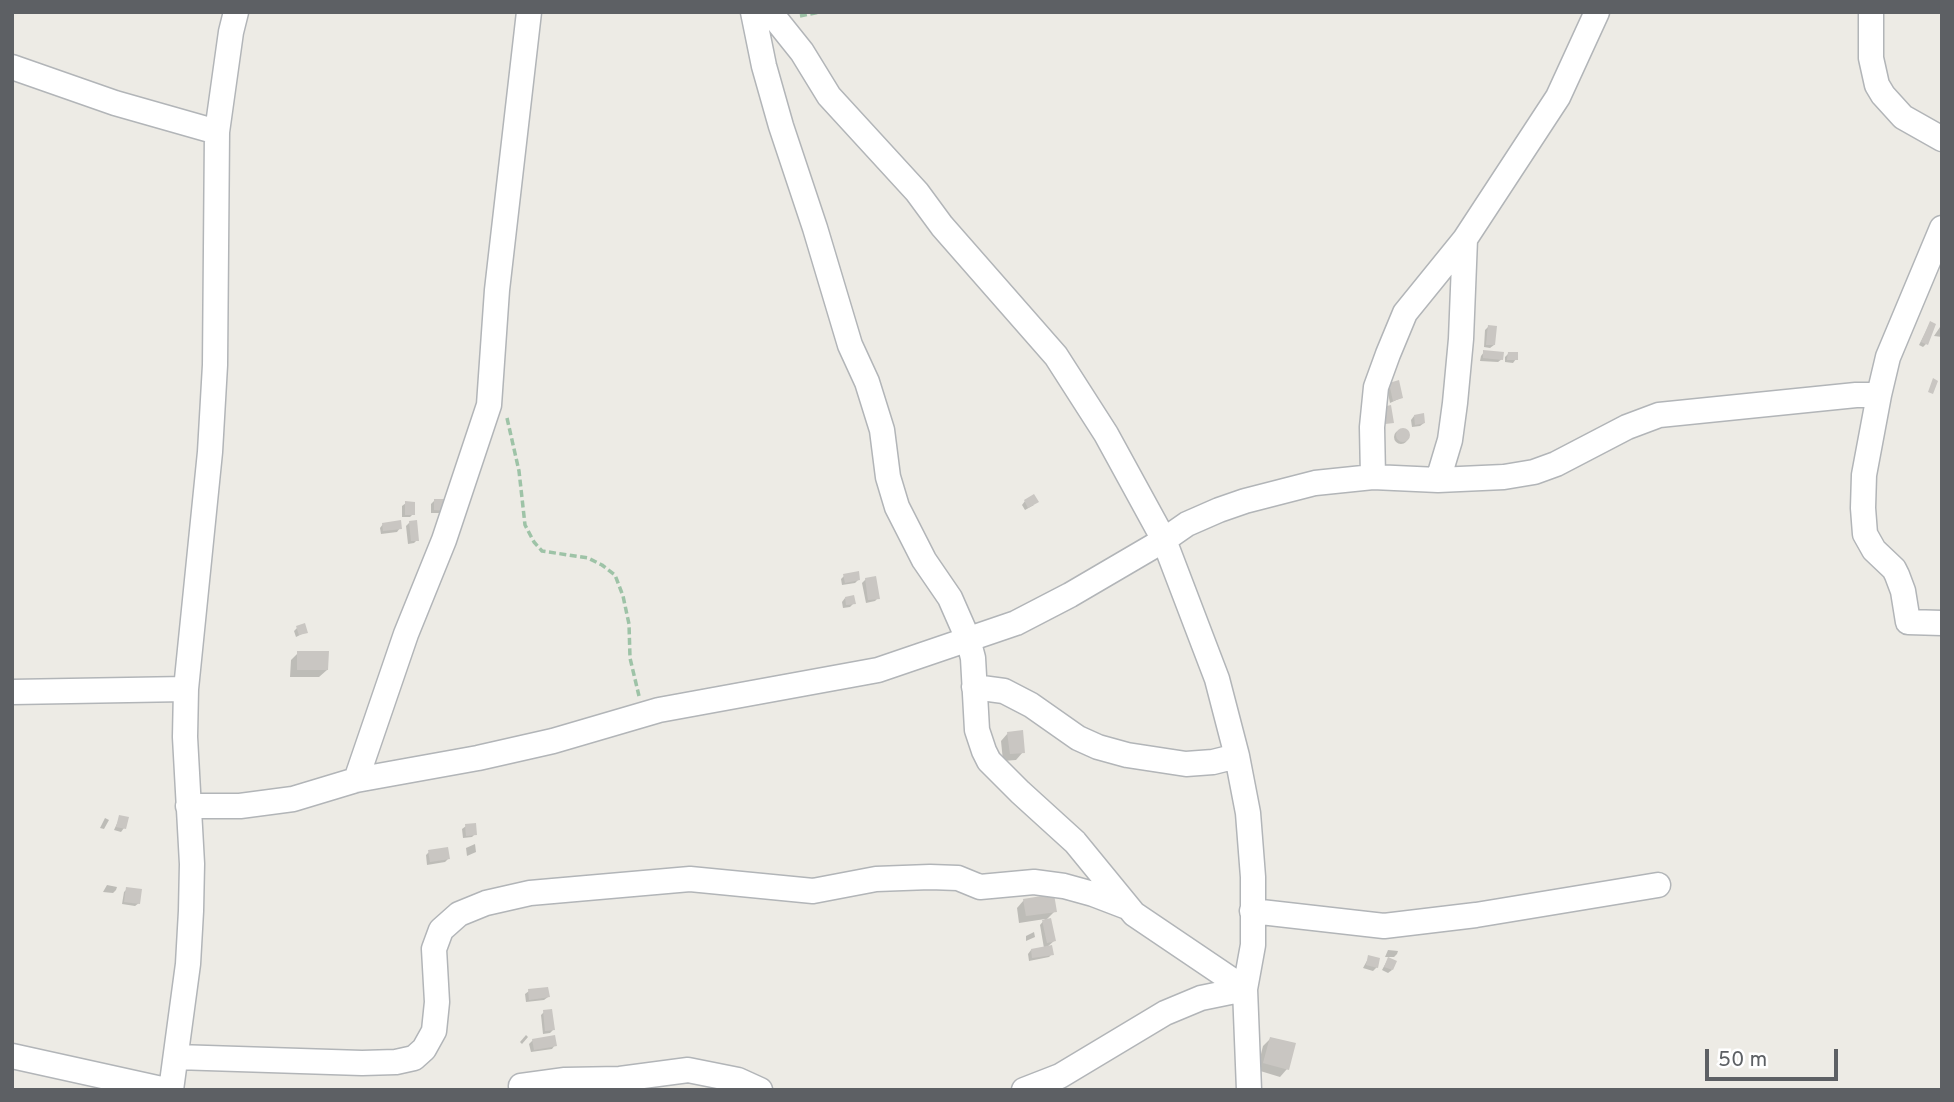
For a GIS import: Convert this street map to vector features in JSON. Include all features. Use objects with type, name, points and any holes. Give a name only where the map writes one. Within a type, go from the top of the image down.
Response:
[{"type":"street","points":[[171,1090],[188,964],[191,911],[186,688],[214,390],[217,132],[230,32],[236,12]]},
{"type":"street","points":[[356,780],[397,659],[444,540],[489,405],[497,290],[529,12]]},
{"type":"street","points":[[753,12],[764,66],[781,126],[850,345],[867,382],[881,430],[888,477],[897,507],[924,560],[950,598],[968,639],[973,658],[977,730],[989,761],[1075,842],[1127,907],[1144,923],[1245,989]]},
{"type":"street","points":[[770,12],[802,52],[829,96],[917,192],[942,226],[1056,356],[1106,434],[1164,540],[1217,679],[1237,756],[1251,843],[1253,945],[1245,989],[1249,1090]]},
{"type":"street","points":[[1373,477],[1372,427],[1376,387],[1405,313],[1465,239],[1558,97],[1597,12]]},
{"type":"street","points":[[1871,12],[1871,58],[1877,85],[1903,117],[1942,139]]},
{"type":"street","points":[[12,67],[115,103],[217,132]]},
{"type":"street","points":[[1942,228],[1888,357],[1864,475],[1865,534],[1874,550],[1894,569],[1903,591],[1908,622],[1942,623]]},
{"type":"street","points":[[1438,480],[1450,440],[1455,403],[1465,239]]},
{"type":"street","points":[[188,806],[240,806],[293,799],[356,780],[513,751],[647,714],[878,670],[1016,622],[1164,540],[1186,524],[1245,501],[1315,483],[1373,477],[1472,480],[1534,472],[1556,464],[1627,427],[1659,415],[1837,396],[1879,395]]},
{"type":"street","points":[[974,687],[1004,691],[1031,705],[1078,738],[1127,755],[1186,764],[1213,762],[1237,756]]},
{"type":"street","points":[[12,692],[186,688]]},
{"type":"street","points":[[176,1057],[362,1063],[396,1062],[414,1058],[425,1049],[434,1031],[437,1002],[434,949],[441,930],[459,914],[486,903],[530,893],[690,879],[813,891],[876,879],[930,877],[958,878],[985,888],[1034,883],[1064,886],[1127,907]]},
{"type":"street","points":[[1252,911],[1384,926],[1465,917],[1658,885]]},
{"type":"street","points":[[1024,1090],[1060,1076],[1165,1013],[1201,998],[1245,989]]},
{"type":"street","points":[[12,1056],[166,1090]]},
{"type":"street","points":[[521,1086],[565,1080],[620,1079],[688,1070],[738,1080],[760,1090]]},
{"type":"path","points":[[505,413],[519,471],[525,525],[534,542],[542,551],[588,558],[615,575],[629,624],[633,679],[647,714]]},
{"type":"building","points":[[1930,321],[1936,324],[1928,345],[1921,342]]},
{"type":"building","points":[[1488,325],[1497,326],[1495,345],[1486,345]]},
{"type":"building","points":[[1483,350],[1504,352],[1503,360],[1483,358]]},
{"type":"building","points":[[1508,352],[1518,352],[1518,360],[1507,360]]},
{"type":"building","points":[[1933,378],[1938,381],[1933,394],[1928,392]]},
{"type":"building","points":[[1399,380],[1403,398],[1393,401],[1389,383]]},
{"type":"building","points":[[1391,405],[1394,423],[1385,424],[1382,407]]},
{"type":"building","points":[[1424,413],[1425,423],[1415,425],[1414,415]]},
{"type":"building","points":[[1400,428],[1406,428],[1410,435],[1406,442],[1400,442],[1396,438],[1396,432]]},
{"type":"building","points":[[1034,494],[1039,502],[1028,508],[1024,500]]},
{"type":"building","points":[[434,499],[448,499],[447,511],[434,510]]},
{"type":"building","points":[[405,501],[415,502],[415,515],[405,515]]},
{"type":"building","points":[[401,520],[402,529],[383,531],[382,523]]},
{"type":"building","points":[[417,520],[419,541],[411,541],[409,521]]},
{"type":"building","points":[[859,571],[860,580],[845,583],[843,574]]},
{"type":"building","points":[[876,576],[880,599],[868,600],[865,578]]},
{"type":"building","points":[[854,595],[856,604],[846,605],[845,597]]},
{"type":"building","points":[[305,623],[308,633],[299,635],[296,626]]},
{"type":"building","points":[[297,651],[329,651],[328,670],[297,670]]},
{"type":"building","points":[[1023,730],[1025,753],[1010,754],[1007,732]]},
{"type":"building","points":[[119,815],[129,817],[126,829],[116,827]]},
{"type":"building","points":[[476,823],[477,835],[466,836],[465,824]]},
{"type":"building","points":[[448,847],[450,859],[430,862],[428,850]]},
{"type":"building","points":[[126,887],[142,889],[140,904],[124,902]]},
{"type":"building","points":[[1054,894],[1057,912],[1026,916],[1023,899]]},
{"type":"building","points":[[1051,918],[1056,941],[1047,943],[1042,920]]},
{"type":"building","points":[[1052,945],[1054,955],[1032,958],[1031,949]]},
{"type":"building","points":[[1368,955],[1380,958],[1378,968],[1366,965]]},
{"type":"building","points":[[1388,957],[1397,961],[1393,970],[1384,967]]},
{"type":"building","points":[[548,987],[550,997],[529,1000],[528,989]]},
{"type":"building","points":[[552,1009],[555,1030],[545,1031],[543,1010]]},
{"type":"building","points":[[555,1035],[557,1046],[534,1050],[532,1039]]},
{"type":"building","points":[[1270,1037],[1296,1043],[1289,1070],[1263,1063]]}]
